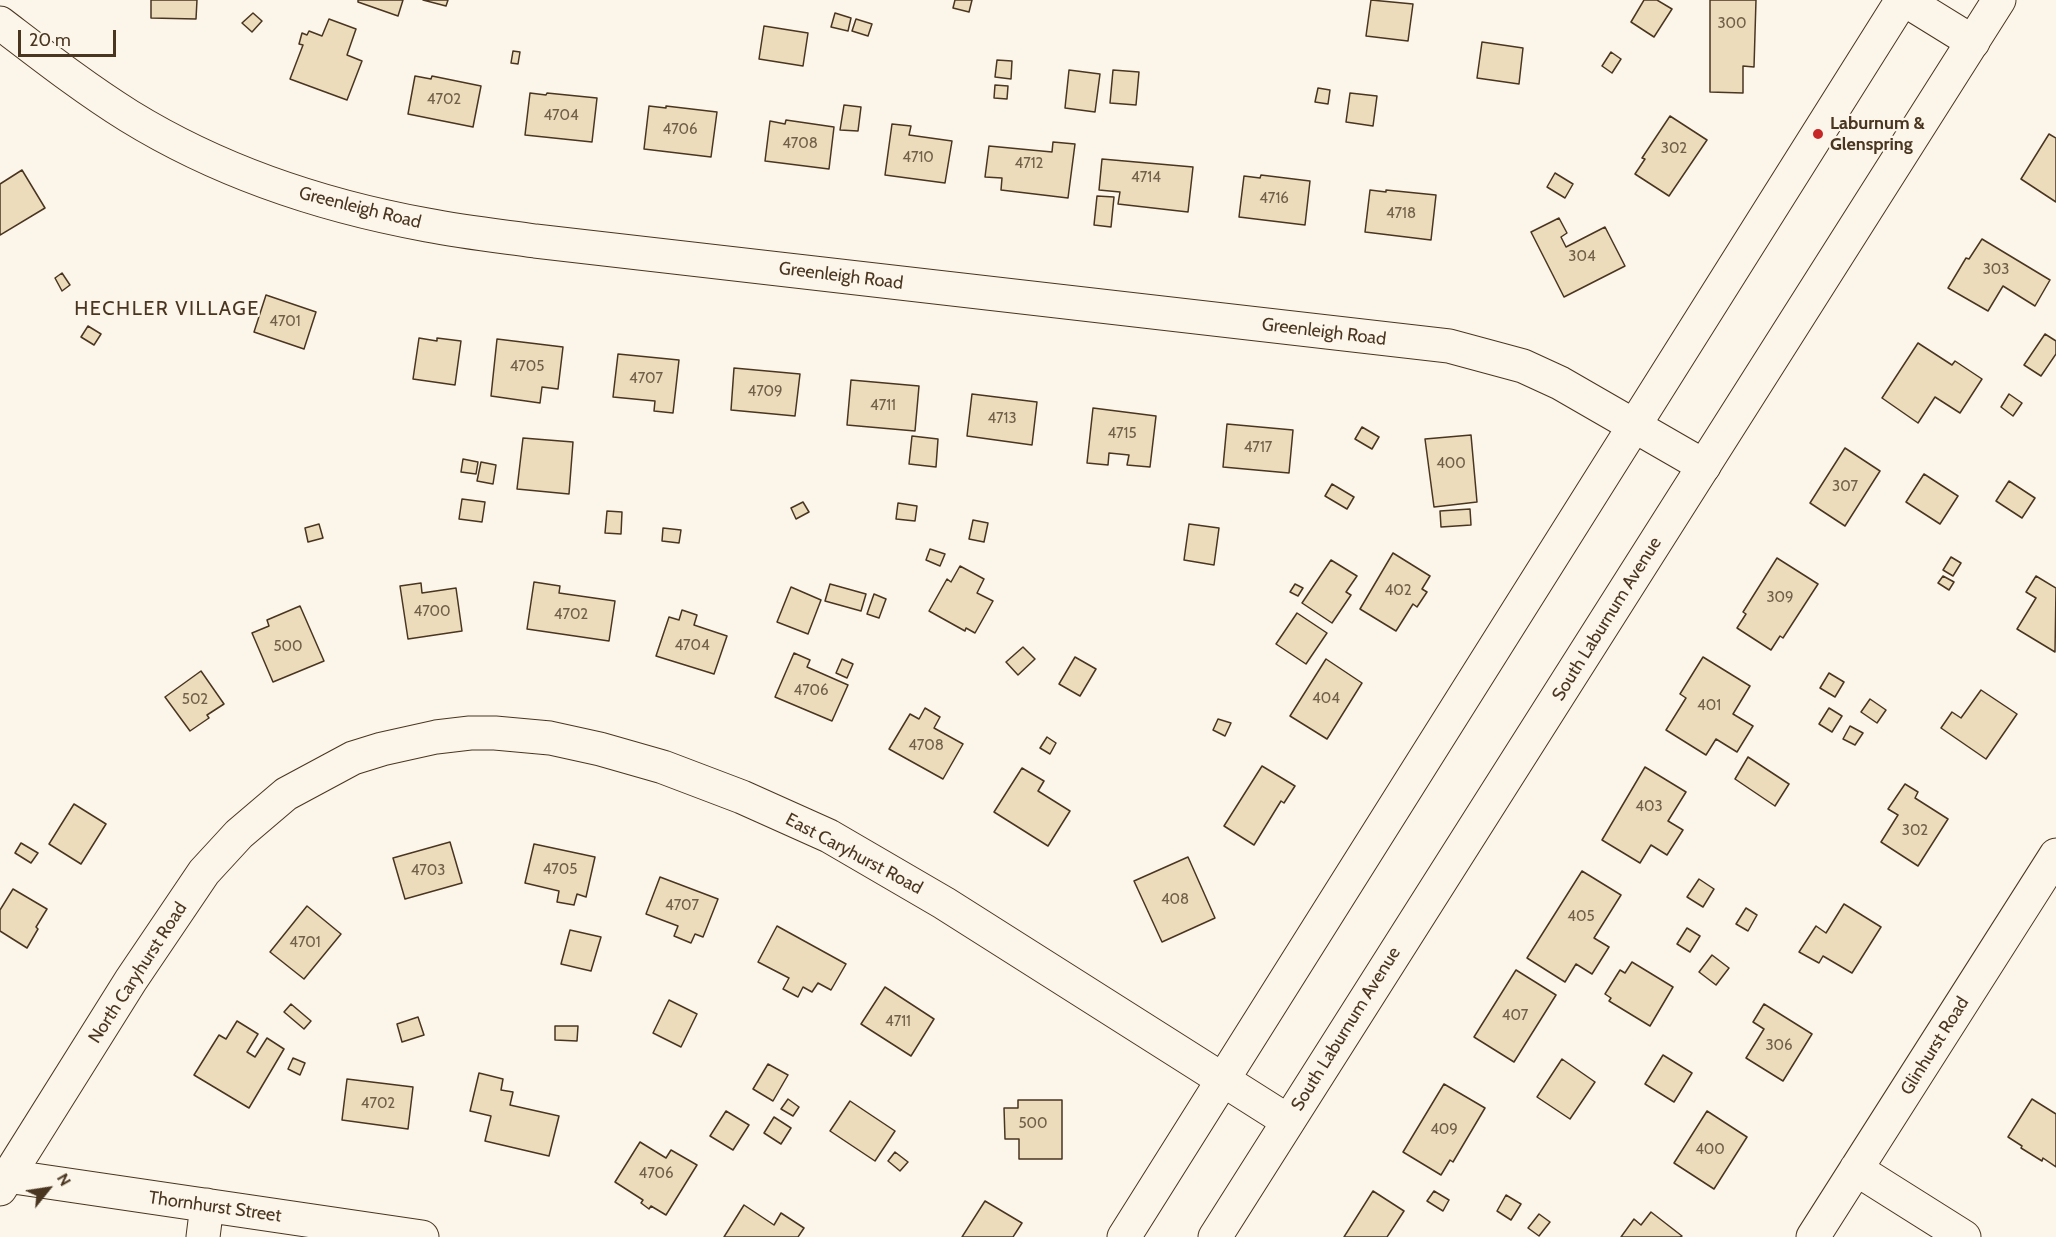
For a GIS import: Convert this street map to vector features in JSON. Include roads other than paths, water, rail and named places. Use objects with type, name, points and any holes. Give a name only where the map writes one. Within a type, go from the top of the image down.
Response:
[{"type":"street","points":[[1124,1237],[1633,426],[1904,0],[1973,42]]},
{"type":"street","name":"South Laburnum Avenue","points":[[1215,1237],[1999,0]]},
{"type":"street","name":"Greenleigh Road","points":[[0,23],[98,96],[177,143],[226,167],[301,195],[339,206],[427,225],[535,241],[1449,346],[1523,366],[1560,383],[1704,466]]},
{"type":"street","name":"East Caryhurst Road","points":[[306,783],[353,758],[382,748],[470,733],[550,738],[663,767],[742,797],[829,836],[945,903],[1288,1121]]},
{"type":"street","name":"North Caryhurst Road","points":[[4,1182],[131,980],[204,872],[239,834],[286,794],[306,783]]},
{"type":"street","name":"Glinhurst Road","points":[[1813,1237],[2056,855]]},
{"type":"street","points":[[1856,1169],[1964,1237]]},
{"type":"street","name":"Thornhurst Street","points":[[4,1182],[205,1221],[422,1237]]},
{"type":"place","name":"Laburnum & Glenspring","points":[[1818,134]]},
{"type":"district","name":"HECHLER VILLAGE","points":[[167,309]]}]
